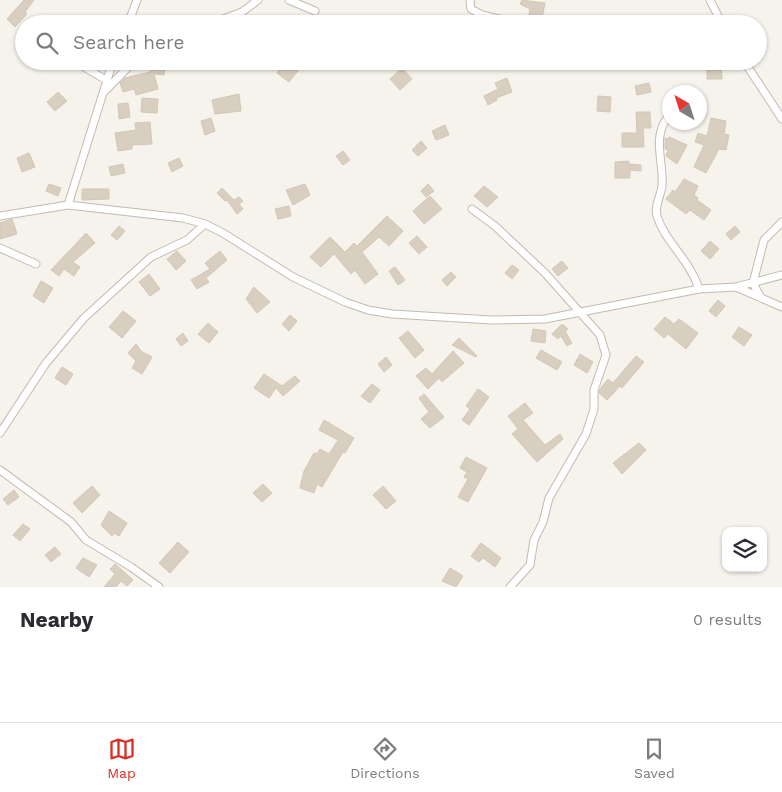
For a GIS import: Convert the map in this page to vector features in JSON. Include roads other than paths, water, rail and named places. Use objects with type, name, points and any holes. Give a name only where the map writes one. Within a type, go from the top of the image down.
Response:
[{"type":"street","points":[[131,15],[137,0]]},
{"type":"street","points":[[242,0],[251,5]]},
{"type":"street","points":[[234,15],[242,12],[258,0]]},
{"type":"street","points":[[289,0],[315,11]]},
{"type":"street","points":[[470,0],[470,9],[482,15]]},
{"type":"street","points":[[710,0],[718,15]]},
{"type":"street","points":[[89,70],[106,80]]},
{"type":"street","points":[[68,205],[110,70]]},
{"type":"street","points":[[102,94],[125,70]]},
{"type":"street","points":[[750,70],[782,119]]},
{"type":"street","points":[[662,130],[658,147],[662,179],[656,213],[674,246],[689,264],[699,289]]},
{"type":"street","points":[[0,216],[68,205],[151,212],[205,224],[292,277],[344,302],[368,310],[514,320],[545,319],[699,289],[736,287],[782,275]]},
{"type":"street","points":[[472,208],[495,226],[546,273],[600,335],[606,355],[594,390],[594,410],[591,420],[577,451],[549,498],[543,522],[534,540],[530,565],[510,587]]},
{"type":"street","points":[[761,298],[753,283],[764,240],[782,222]]},
{"type":"street","points":[[0,433],[52,355],[90,312],[151,256],[187,240],[205,224]]},
{"type":"street","points":[[0,248],[36,264]]},
{"type":"street","points":[[736,287],[782,307]]},
{"type":"street","points":[[0,470],[71,522],[86,540],[131,566],[159,587]]}]
